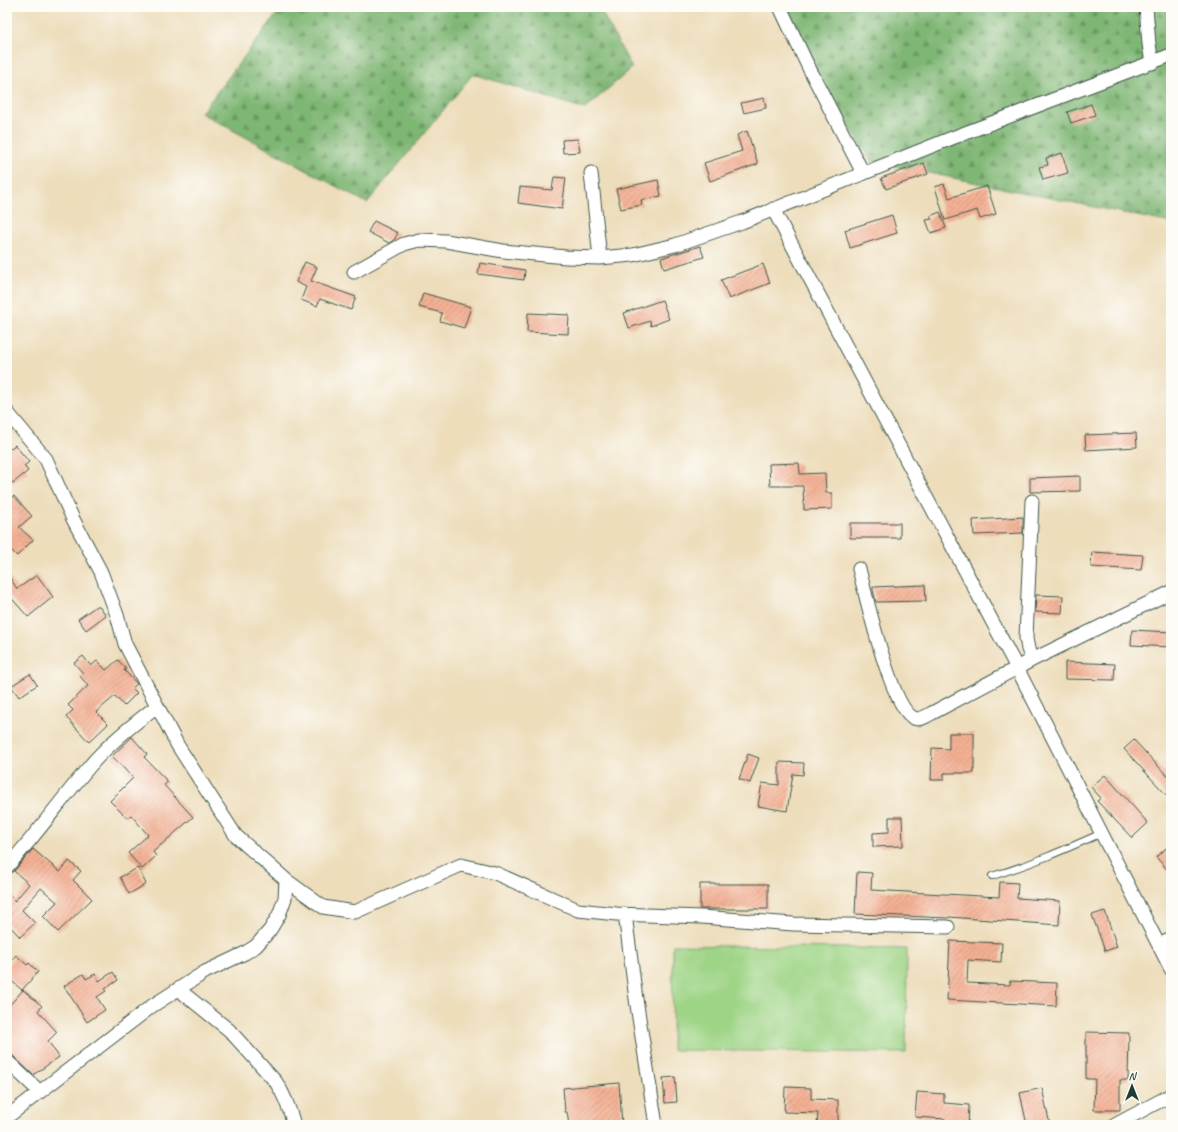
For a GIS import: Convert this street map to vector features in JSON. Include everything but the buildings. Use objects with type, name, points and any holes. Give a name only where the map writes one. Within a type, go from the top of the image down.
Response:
[{"type":"street","points":[[780,7],[807,64],[863,173]]},
{"type":"street","points":[[1146,7],[1152,62]]},
{"type":"street","points":[[354,272],[404,244],[419,240],[446,241],[503,251],[566,257],[600,258],[633,255],[675,245],[710,234],[863,173],[1171,55]]},
{"type":"street","points":[[591,173],[600,258]]},
{"type":"street","points":[[773,209],[1017,668],[1171,969]]},
{"type":"street","points":[[7,412],[46,459],[73,519],[101,572],[118,615],[125,644],[178,746],[236,836],[286,880],[323,907],[355,912],[461,865],[495,873],[578,910],[793,924],[948,927]]},
{"type":"street","points":[[1032,501],[1026,638],[1032,660]]},
{"type":"street","points":[[859,569],[882,656],[898,697],[905,710],[912,717],[920,718],[1032,660],[1171,592]]},
{"type":"street","points":[[7,866],[29,844],[90,766],[121,735],[156,706]]},
{"type":"street","points":[[7,1117],[152,1006],[212,968],[245,953],[261,941],[279,915],[285,898],[286,880]]},
{"type":"street","points":[[625,914],[636,999],[656,1125]]},
{"type":"street","points":[[1159,945],[1171,939]]},
{"type":"street","points":[[178,989],[229,1030],[276,1082],[283,1092],[294,1125]]},
{"type":"street","points":[[7,1061],[40,1092]]},
{"type":"street","points":[[1115,1125],[1171,1094]]},
{"type":"lane","points":[[992,876],[1010,871],[1102,833]]},
{"type":"green space","points":[[282,7],[599,7],[632,68],[585,109],[473,74],[367,203],[201,113]]},
{"type":"green space","points":[[771,7],[1171,7],[1171,223],[871,161]]},
{"type":"green space","points":[[673,945],[907,949],[906,1053],[672,1050]]}]
